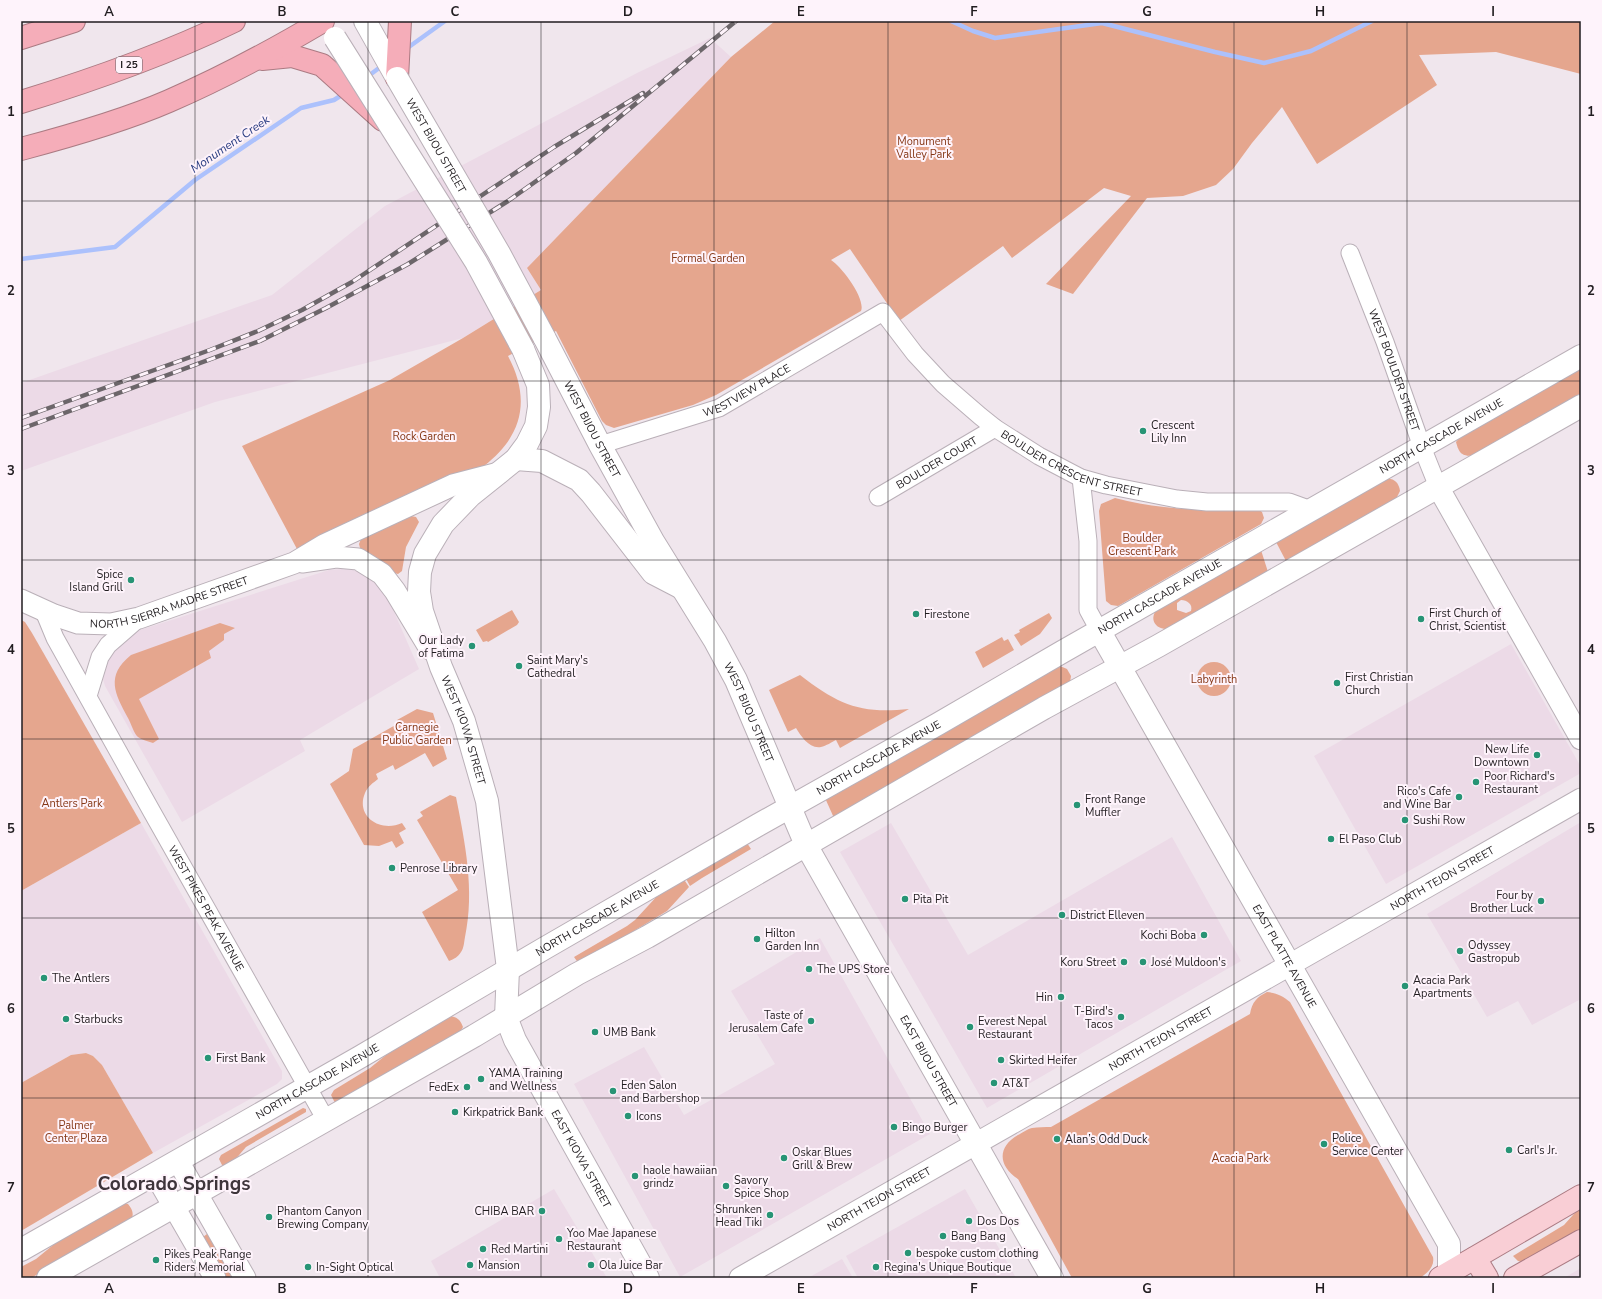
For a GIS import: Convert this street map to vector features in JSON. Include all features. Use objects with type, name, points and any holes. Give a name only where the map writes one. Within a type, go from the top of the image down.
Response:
[{"type":"highway","points":[[21,38],[74,21]]},
{"type":"highway","name":"I 25","points":[[21,102],[107,74],[180,46],[234,21]]},
{"type":"highway","points":[[21,149],[91,129],[168,102],[253,60],[324,21]]},
{"type":"highway","points":[[397,78],[400,21]]},
{"type":"highway","points":[[253,60],[292,56],[322,66],[393,130]]},
{"type":"main road","points":[[324,21],[393,130]]},
{"type":"main road","name":"WEST BIJOU STREET","points":[[365,21],[499,253],[600,445],[653,541],[715,641],[736,680],[806,844]]},
{"type":"main road","name":"WEST KIOWA STREET","points":[[393,130],[476,262],[523,349],[538,385],[539,407],[536,426],[527,444],[516,459],[470,496],[443,524],[425,554],[420,572],[419,592],[422,611],[441,667],[464,721],[487,801],[508,969],[506,1017]]},
{"type":"main road","name":"NORTH CASCADE AVENUE","points":[[21,1250],[308,1087],[441,1010],[508,969],[790,807],[1100,632],[1581,356]]},
{"type":"main road","points":[[48,1278],[474,1036],[578,974],[654,933],[1044,708],[1120,667],[1581,406]]},
{"type":"main road","points":[[516,459],[542,461],[579,480],[591,493],[653,573],[681,588]]},
{"type":"main road","name":"EAST PLATTE AVENUE","points":[[1100,632],[1449,1244],[1447,1276]]},
{"type":"main road","name":"EAST BIJOU STREET","points":[[806,844],[1052,1278]]},
{"type":"main road","name":"EAST KIOWA STREET","points":[[506,1017],[515,1040],[648,1278]]},
{"type":"main road","points":[[1447,1276],[1581,1196]]},
{"type":"main road","points":[[1515,1278],[1581,1241]]},
{"type":"main road","points":[[1449,1244],[1475,1258],[1487,1278]]},
{"type":"street","name":"WEST BOULDER STREET","points":[[1350,253],[1385,342],[1422,447],[1438,487]]},
{"type":"street","name":"BOULDER CRESCENT STREET","points":[[883,312],[915,354],[943,384],[995,428],[1039,456],[1081,478],[1114,487],[1177,499],[1206,502],[1289,502],[1311,510]]},
{"type":"street","name":"WESTVIEW PLACE","points":[[600,445],[719,408],[883,312]]},
{"type":"street","name":"BOULDER COURT","points":[[878,497],[995,428]]},
{"type":"street","name":"NORTH SIERRA MADRE STREET","points":[[294,563],[324,545],[453,485],[499,473]]},
{"type":"street","points":[[1081,478],[1088,542],[1088,610],[1100,632]]},
{"type":"street","points":[[1438,487],[1581,739]]},
{"type":"street","name":"NORTH SIERRA MADRE STREET","points":[[21,600],[54,615],[78,623],[111,624],[139,618],[294,563],[336,557],[358,559],[382,574],[395,591],[441,667]]},
{"type":"street","name":"WEST PIKES PEAK AVENUE","points":[[43,609],[55,638],[326,1120]]},
{"type":"street","points":[[88,696],[100,657],[108,645],[139,618]]},
{"type":"street","name":"NORTH TEJON STREET","points":[[740,1278],[1581,799]]},
{"type":"street","points":[[178,1161],[244,1278]]},
{"type":"street","points":[[155,1174],[215,1278]]},
{"type":"shaded area","points":[[710,38],[731,57],[527,268],[541,290],[463,338],[215,402],[21,471],[21,383],[272,295],[385,206],[637,73]]},
{"type":"shaded area","points":[[329,570],[353,570],[364,574],[381,588],[388,598],[419,669],[300,740],[305,751],[182,822],[105,686],[101,672],[108,654],[131,634],[143,629]]},
{"type":"shaded area","points":[[1511,644],[1581,767],[1581,773],[1386,884],[1314,756]]},
{"type":"shaded area","points":[[1581,822],[1581,999],[1532,1025],[1518,1001],[1487,1017],[1427,914]]},
{"type":"shaded area","points":[[141,823],[282,1071],[282,1079],[277,1084],[153,1153],[102,1065],[93,1056],[86,1053],[71,1055],[21,1083],[21,891]]},
{"type":"shaded area","points":[[891,823],[968,955],[1172,837],[1241,961],[987,1108],[840,852]]},
{"type":"shaded area","points":[[820,938],[930,1134],[680,1277],[574,1084],[644,1047],[684,1115],[775,1064],[731,991]]},
{"type":"shaded area","points":[[554,1189],[607,1278],[440,1278],[431,1261]]},
{"type":"shaded area","points":[[965,1189],[1016,1278],[858,1278],[846,1256]]},
{"type":"shaded area","points":[[842,1259],[853,1278],[808,1278]]},
{"type":"shaded area","points":[[1581,1268],[1581,1278],[1564,1278]]},
{"type":"green space","name":"Monument Valley Park","points":[[775,21],[1581,21],[1581,74],[1496,52],[1419,55],[1437,85],[1317,164],[1282,107],[1252,143],[1233,169],[1216,185],[1183,196],[1147,198],[1073,294],[1046,284],[1131,196],[1104,188],[1012,258],[1003,246],[899,321],[850,249],[831,260],[847,276],[857,291],[862,306],[861,311],[716,395],[693,405],[614,428],[606,425],[602,421],[556,331],[508,356],[515,372],[519,387],[521,402],[519,416],[515,429],[507,442],[484,466],[297,549],[242,446],[390,380],[463,338],[541,290],[527,268],[731,57]]},
{"type":"green space","points":[[1581,366],[1581,393],[1473,456],[1463,454],[1458,449],[1456,442],[1463,433]]},
{"type":"green space","points":[[1386,479],[1394,480],[1399,486],[1400,491],[1396,499],[1286,561],[1276,542]]},
{"type":"green space","name":"Boulder Crescent Park","points":[[1115,498],[1150,505],[1186,509],[1221,510],[1256,508],[1262,512],[1264,518],[1261,524],[1118,606],[1111,605],[1106,601],[1099,511],[1101,504]]},
{"type":"green space","points":[[411,516],[416,517],[419,522],[406,547],[402,571],[398,574],[361,552],[359,544],[361,539]]},
{"type":"green space","points":[[1261,550],[1268,572],[1167,629],[1163,629],[1154,623],[1153,620],[1157,609]],"holes":[[[1183,600],[1190,604],[1191,611],[1186,613],[1177,610],[1177,603]]]},
{"type":"green space","points":[[512,610],[519,622],[517,625],[488,642],[483,642],[476,630]]},
{"type":"green space","points":[[1049,613],[1052,618],[1040,634],[1021,646],[1014,635],[1020,632],[1019,630]]},
{"type":"green space","name":"Antlers Park","points":[[21,620],[25,622],[32,633],[141,823],[21,891]]},
{"type":"green space","points":[[220,623],[235,628],[224,634],[224,640],[209,651],[211,658],[139,699],[159,739],[153,743],[138,737],[116,693],[115,678],[123,663],[131,655]]},
{"type":"green space","points":[[1002,637],[1004,641],[1008,639],[1014,650],[983,668],[975,652]]},
{"type":"green space","name":"Labyrinth","points":[[1214,662],[1226,667],[1231,679],[1226,691],[1214,696],[1202,691],[1197,679],[1202,667]]},
{"type":"green space","points":[[1060,666],[1067,669],[1071,676],[1070,683],[834,818],[825,798]]},
{"type":"green space","points":[[800,675],[827,694],[851,705],[877,710],[909,709],[840,748],[836,740],[821,747],[813,746],[800,735],[796,728],[788,732],[769,690]]},
{"type":"green space","name":"Carnegie Public Garden","points":[[417,709],[433,713],[447,759],[433,767],[425,753],[395,770],[393,765],[376,774],[378,779],[365,793],[363,802],[364,809],[367,816],[378,824],[394,826],[402,823],[406,829],[399,833],[404,843],[396,848],[392,841],[379,846],[364,845],[330,784],[349,771],[353,749],[399,723],[397,720]]},
{"type":"green space","points":[[450,795],[456,797],[463,831],[468,867],[469,902],[468,920],[463,949],[457,957],[449,961],[422,912],[458,890],[417,820],[423,816],[420,812]]},
{"type":"green space","points":[[747,843],[751,849],[690,886],[685,877]]},
{"type":"green space","points":[[683,878],[689,887],[667,911],[579,964],[574,957],[627,926],[635,920],[659,894]]},
{"type":"green space","name":"Acacia Park","points":[[1267,992],[1280,995],[1290,1002],[1433,1257],[1432,1267],[1420,1278],[1072,1278],[1018,1179],[1011,1174],[1004,1163],[1003,1151],[1006,1145],[1028,1129],[1037,1127],[1051,1127],[1250,1014],[1252,1006],[1256,1000]]},
{"type":"green space","points":[[449,1016],[456,1018],[461,1022],[463,1027],[459,1034],[335,1103],[331,1095],[334,1090],[370,1068],[401,1043]]},
{"type":"green space","name":"Palmer Center Plaza","points":[[86,1053],[93,1056],[102,1065],[153,1153],[21,1231],[21,1083],[71,1055]]},
{"type":"green space","points":[[303,1108],[306,1109],[306,1112],[246,1147],[234,1161],[227,1166],[222,1165],[219,1159],[221,1155]]},
{"type":"green space","points":[[120,1203],[128,1204],[131,1208],[133,1214],[131,1221],[31,1278],[21,1278],[21,1267],[36,1259],[58,1241]]},
{"type":"green space","points":[[1581,1206],[1581,1232],[1525,1263],[1518,1261],[1513,1256],[1564,1225]]},
{"type":"green space","points":[[207,1234],[211,1236],[231,1272],[231,1276],[228,1278],[224,1278],[203,1237]]},
{"type":"waterway","name":"Monument Creek","points":[[406,49],[445,21]]},
{"type":"waterway","name":"Monument Creek","points":[[951,21],[973,31],[995,38],[1102,23],[1264,63],[1311,51],[1372,21]]},
{"type":"waterway","name":"Monument Creek","points":[[367,77],[383,65]]},
{"type":"waterway","name":"Monument Creek","points":[[21,259],[115,247],[195,180],[301,108],[334,100],[345,93]]},
{"type":"railway","points":[[21,429],[260,341],[408,264],[508,201],[576,153],[736,21]]},
{"type":"railway","points":[[21,418],[210,350],[258,331],[302,310],[352,282],[554,147],[643,93]]},
{"type":"place","name":"Crescent Lily Inn","points":[[1143,431]]},
{"type":"place","name":"Spice Island Grill","points":[[131,580]]},
{"type":"place","name":"Firestone","points":[[916,614]]},
{"type":"place","name":"First Church of Christ, Scientist","points":[[1421,619]]},
{"type":"place","name":"Our Lady of Fatima","points":[[472,646]]},
{"type":"place","name":"Saint Mary's Cathedral","points":[[519,666]]},
{"type":"place","name":"First Christian Church","points":[[1337,683]]},
{"type":"place","name":"New Life Downtown","points":[[1537,755]]},
{"type":"place","name":"Poor Richard's Restaurant","points":[[1476,782]]},
{"type":"place","name":"Rico's Cafe and Wine Bar","points":[[1459,797]]},
{"type":"place","name":"Front Range Muffler","points":[[1077,805]]},
{"type":"place","name":"Sushi Row","points":[[1405,820]]},
{"type":"place","name":"El Paso Club","points":[[1331,839]]},
{"type":"place","name":"Penrose Library","points":[[392,868]]},
{"type":"place","name":"Pita Pit","points":[[905,899]]},
{"type":"place","name":"Four by Brother Luck","points":[[1541,901]]},
{"type":"place","name":"District Elleven","points":[[1062,915]]},
{"type":"place","name":"Kochi Boba","points":[[1204,935]]},
{"type":"place","name":"Hilton Garden Inn","points":[[757,939]]},
{"type":"place","name":"Odyssey Gastropub","points":[[1460,951]]},
{"type":"place","name":"Koru Street","points":[[1124,962]]},
{"type":"place","name":"José Muldoon's","points":[[1143,962]]},
{"type":"place","name":"The UPS Store","points":[[809,969]]},
{"type":"place","name":"The Antlers","points":[[44,978]]},
{"type":"place","name":"Acacia Park Apartments","points":[[1405,986]]},
{"type":"place","name":"Hin","points":[[1061,997]]},
{"type":"place","name":"T-Bird's Tacos","points":[[1121,1017]]},
{"type":"place","name":"Starbucks","points":[[66,1019]]},
{"type":"place","name":"Taste of Jerusalem Cafe","points":[[811,1021]]},
{"type":"place","name":"Everest Nepal Restaurant","points":[[970,1027]]},
{"type":"place","name":"UMB Bank","points":[[595,1032]]},
{"type":"place","name":"First Bank","points":[[208,1058]]},
{"type":"place","name":"Skirted Heifer","points":[[1001,1060]]},
{"type":"place","name":"YAMA Training and Wellness","points":[[481,1079]]},
{"type":"place","name":"AT&T","points":[[994,1083]]},
{"type":"place","name":"FedEx","points":[[467,1087]]},
{"type":"place","name":"Eden Salon and Barbershop","points":[[613,1091]]},
{"type":"place","name":"Kirkpatrick Bank","points":[[455,1112]]},
{"type":"place","name":"Icons","points":[[628,1116]]},
{"type":"place","name":"Bingo Burger","points":[[894,1127]]},
{"type":"place","name":"Alan’s Odd Duck","points":[[1057,1139]]},
{"type":"place","name":"Police Service Center","points":[[1324,1144]]},
{"type":"place","name":"Carl's Jr.","points":[[1509,1150]]},
{"type":"place","name":"Oskar Blues Grill & Brew","points":[[784,1158]]},
{"type":"place","name":"haole hawaiian grindz","points":[[635,1176]]},
{"type":"place","name":"Savory Spice Shop","points":[[726,1186]]},
{"type":"place","name":"CHIBA BAR","points":[[542,1211]]},
{"type":"place","name":"Shrunken Head Tiki","points":[[770,1215]]},
{"type":"place","name":"Phantom Canyon Brewing Company","points":[[269,1217]]},
{"type":"place","name":"Dos Dos","points":[[969,1221]]},
{"type":"place","name":"Bang Bang","points":[[943,1236]]},
{"type":"place","name":"Yoo Mae Japanese Restaurant","points":[[559,1239]]},
{"type":"place","name":"Red Martini","points":[[483,1249]]},
{"type":"place","name":"bespoke custom clothing","points":[[908,1253]]},
{"type":"place","name":"Pikes Peak Range Riders Memorial","points":[[156,1260]]},
{"type":"place","name":"Mansion","points":[[470,1265]]},
{"type":"place","name":"Ola Juice Bar","points":[[591,1265]]},
{"type":"place","name":"In-Sight Optical","points":[[308,1267]]},
{"type":"place","name":"Regina's Unique Boutique","points":[[876,1267]]},
{"type":"district","name":"Colorado Springs","points":[[174,1184]]},
{"type":"park label","name":"Formal Garden","points":[[708,258]]},
{"type":"park label","name":"Rock Garden","points":[[424,436]]}]
